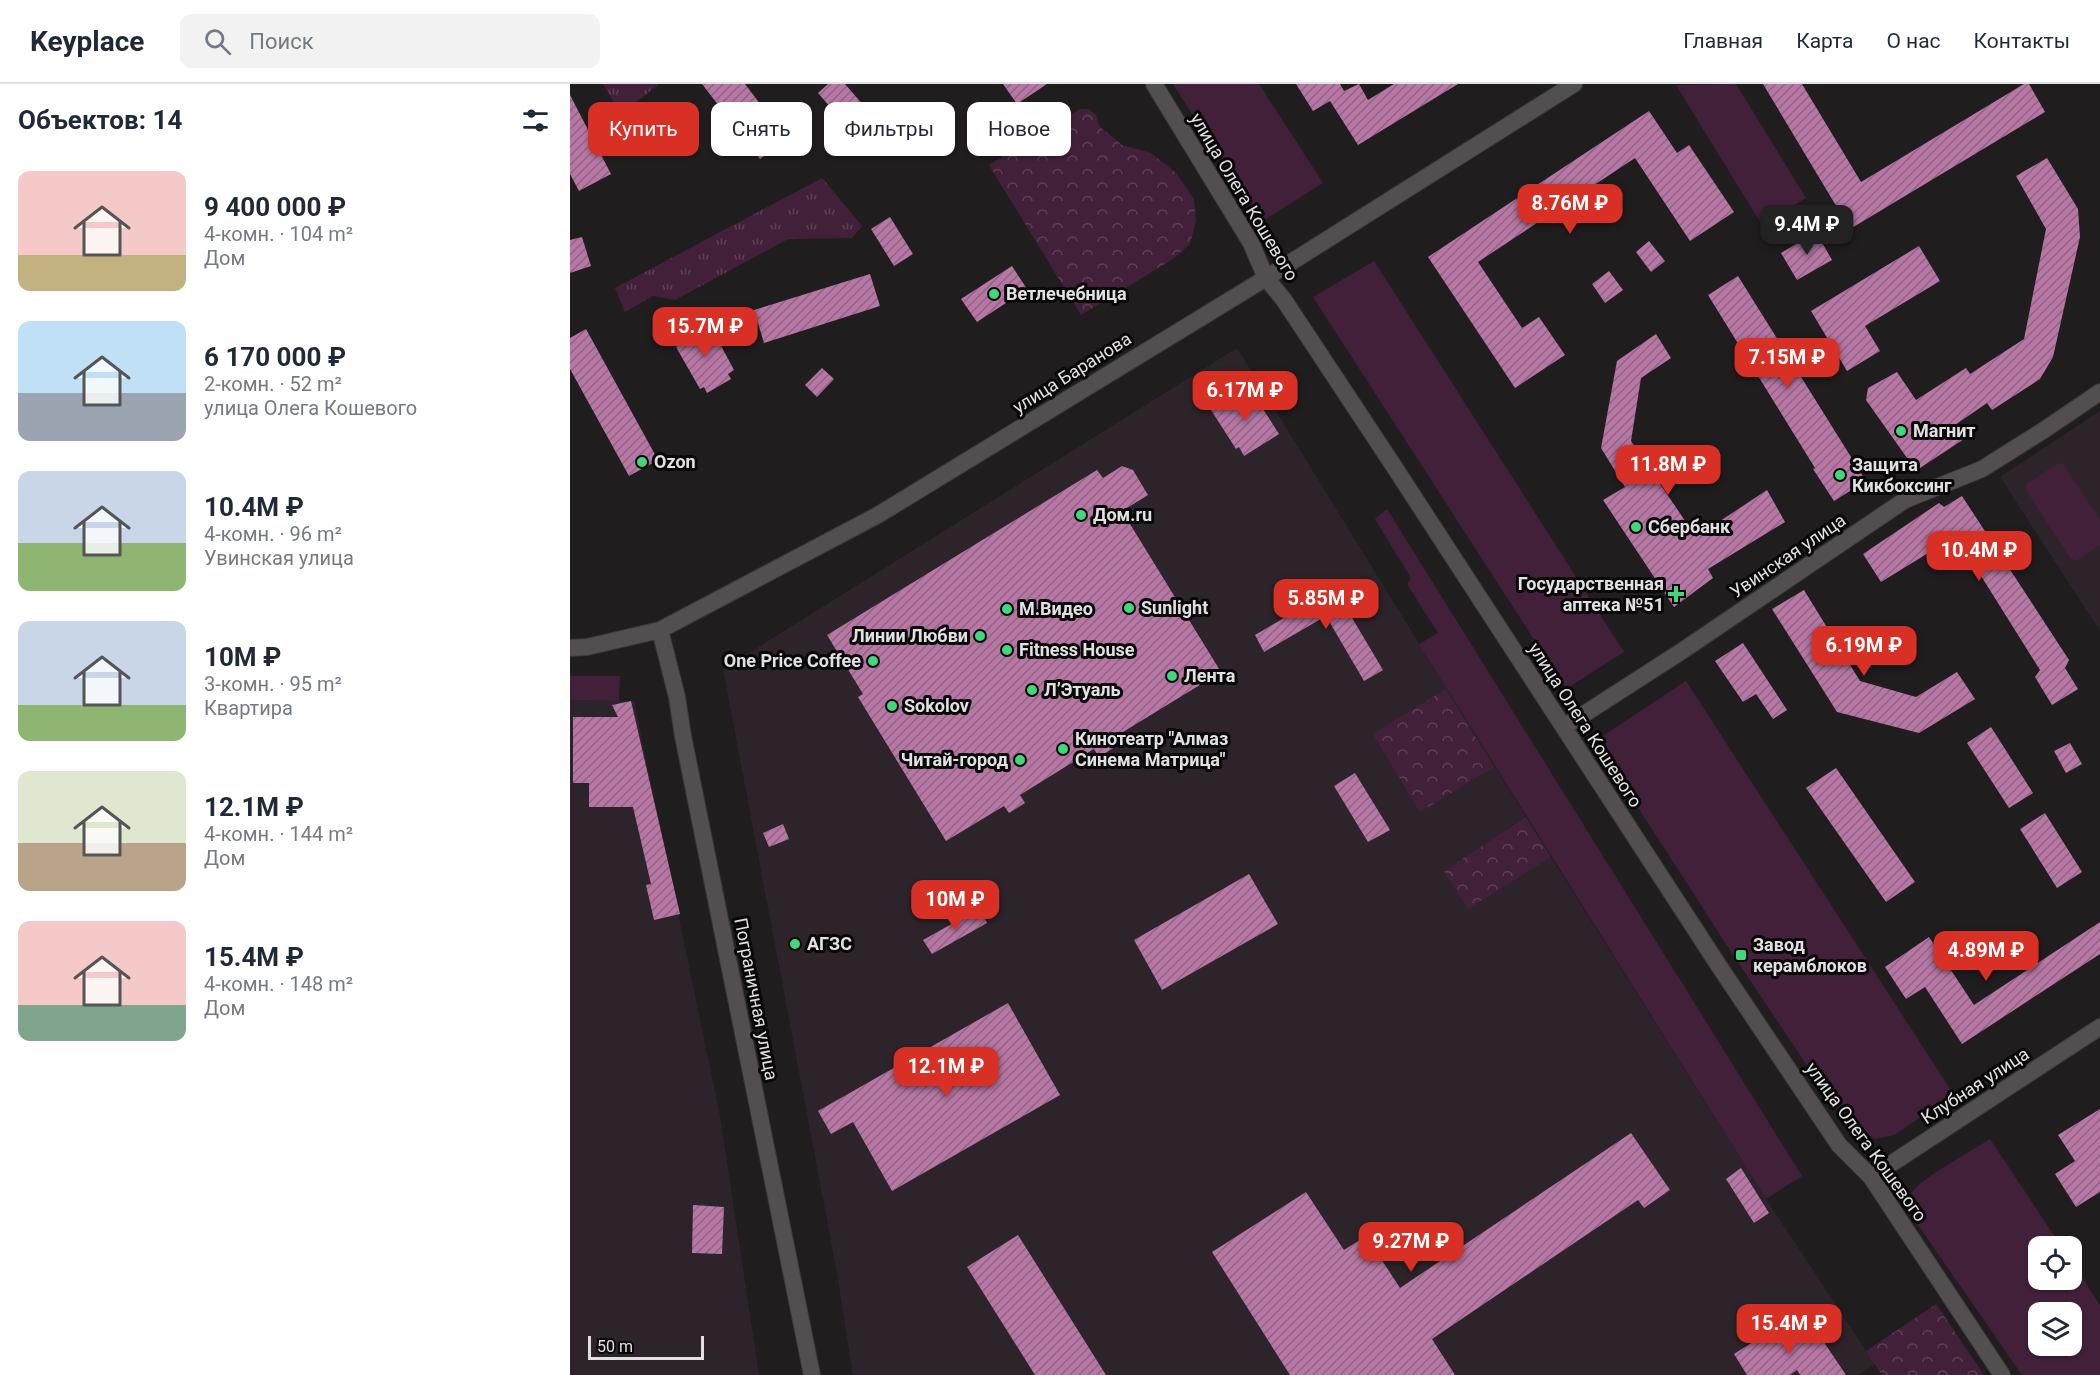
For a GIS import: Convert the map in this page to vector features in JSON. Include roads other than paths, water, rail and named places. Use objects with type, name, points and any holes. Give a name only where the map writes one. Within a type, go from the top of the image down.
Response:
[{"type":"main road","name":"улица Олега Кошевого","points":[[1154,84],[1251,243],[1266,278],[1284,300],[1389,458],[1719,966],[1837,1142],[1871,1177],[2002,1375]]},
{"type":"main road","name":"улица Баранова","points":[[570,648],[588,647],[660,630],[878,515],[1266,278],[1574,84]]},
{"type":"main road","name":"Увинская улица","points":[[1564,727],[1682,651],[1905,500],[1982,469],[2095,395]]},
{"type":"main road","name":"Пограничная улица","points":[[660,630],[677,697],[685,748],[812,1375]]},
{"type":"main road","name":"Клубная улица","points":[[1871,1177],[2100,1027]]},
{"type":"place","name":"Ветлечебница","points":[[994,294]]},
{"type":"place","name":"Магнит","points":[[1901,431]]},
{"type":"place","name":"Ozon","points":[[642,462]]},
{"type":"place","name":"Защита Кикбоксинг","points":[[1840,475]]},
{"type":"place","name":"Дом.ru","points":[[1081,515]]},
{"type":"place","name":"Сбербанк","points":[[1636,527]]},
{"type":"place","name":"Государственная аптека №51","points":[[1676,594]]},
{"type":"place","name":"Sunlight","points":[[1129,608]]},
{"type":"place","name":"М.Видео","points":[[1007,609]]},
{"type":"place","name":"Линии Любви","points":[[980,636]]},
{"type":"place","name":"Fitness House","points":[[1007,650]]},
{"type":"place","name":"One Price Coffee","points":[[873,661]]},
{"type":"place","name":"Лента","points":[[1172,676]]},
{"type":"place","name":"Л’Этуаль","points":[[1032,690]]},
{"type":"place","name":"Sokolov","points":[[892,706]]},
{"type":"place","name":"Кинотеатр \"Алмаз Синема Матрица\"","points":[[1063,749]]},
{"type":"place","name":"Читай-город","points":[[1020,760]]},
{"type":"place","name":"АГЗС","points":[[795,944]]},
{"type":"place","name":"Завод керамблоков","points":[[1741,955]]}]
